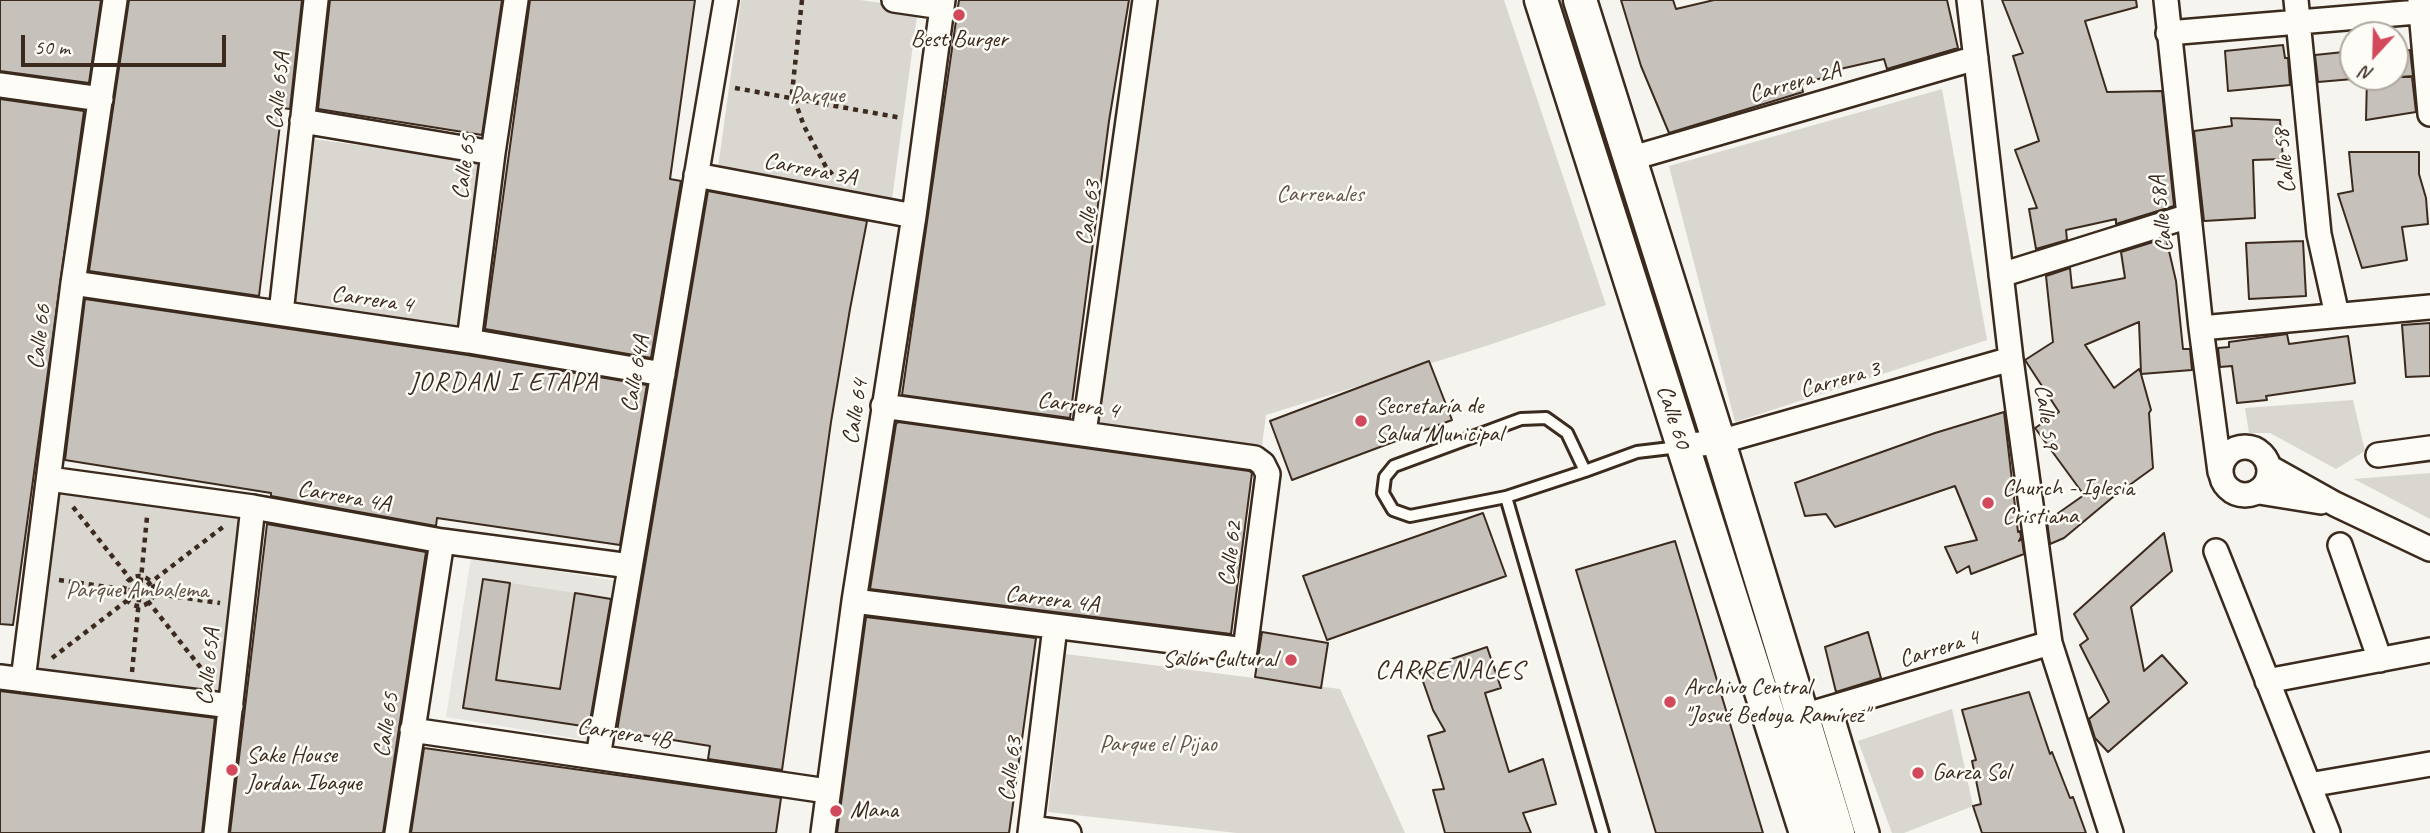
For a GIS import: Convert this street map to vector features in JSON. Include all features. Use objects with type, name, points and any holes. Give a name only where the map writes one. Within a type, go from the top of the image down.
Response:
[{"type":"main road","name":"Calle 60","points":[[1541,0],[1806,833]]},
{"type":"main road","name":"Calle 60","points":[[1580,0],[1719,442],[1816,713],[1838,833]]},
{"type":"street","name":"Calle 66","points":[[23,680],[73,283],[115,0]]},
{"type":"street","name":"Calle 65A","points":[[281,313],[316,0]]},
{"type":"street","name":"Calle 65","points":[[469,341],[492,153],[516,0]]},
{"type":"street","name":"Calle 64A","points":[[598,757],[726,0]]},
{"type":"street","points":[[894,0],[943,3]]},
{"type":"street","name":"Calle 63","points":[[1084,433],[1145,0]]},
{"type":"street","name":"Calle 59","points":[[1969,0],[2011,359],[2050,643],[2111,833]]},
{"type":"street","name":"Calle 58A","points":[[2166,0],[2201,328],[2220,472]]},
{"type":"street","name":"Calle 64","points":[[823,833],[854,601],[914,216],[943,3]]},
{"type":"street","points":[[2168,33],[2297,11],[2424,8],[2430,114]]},
{"type":"street","name":"Calle 58","points":[[2297,11],[2319,234],[2337,315]]},
{"type":"street","name":"Carrera 2A","points":[[1629,159],[1976,58]]},
{"type":"street","points":[[0,85],[101,99]]},
{"type":"street","points":[[302,121],[492,153]]},
{"type":"street","name":"Carrera 3A","points":[[696,175],[914,216]]},
{"type":"street","points":[[2001,275],[2189,216]]},
{"type":"street","name":"Carrera 4","points":[[73,283],[469,341],[663,374]]},
{"type":"street","points":[[2201,328],[2430,307]]},
{"type":"street","name":"Carrera 3","points":[[1682,446],[1719,442],[2011,359]]},
{"type":"street","name":"Carrera 4","points":[[883,406],[1255,458],[1264,464]]},
{"type":"street","points":[[2215,422],[2239,447],[2259,450],[2266,458],[2269,477],[2259,492]]},
{"type":"street","points":[[2239,447],[2225,456],[2220,472],[2227,488],[2234,493],[2242,496],[2259,492],[2335,504]]},
{"type":"street","points":[[2378,455],[2430,448]]},
{"type":"street","name":"Calle 62","points":[[1245,650],[1268,474],[1264,464]]},
{"type":"street","points":[[2269,467],[2335,504],[2430,549]]},
{"type":"street","name":"Carrera 4A","points":[[49,478],[253,507],[442,541],[630,566]]},
{"type":"street","name":"Calle 65A","points":[[216,833],[253,507]]},
{"type":"street","name":"Calle 65","points":[[397,833],[442,541]]},
{"type":"street","points":[[2340,545],[2380,660]]},
{"type":"street","points":[[2216,551],[2328,833]]},
{"type":"street","name":"Carrera 4A","points":[[854,601],[1245,650]]},
{"type":"street","name":"Calle 63","points":[[1030,831],[1055,627]]},
{"type":"street","name":"Carrera 4","points":[[1816,713],[2050,643]]},
{"type":"street","points":[[2267,681],[2430,650]]},
{"type":"street","points":[[0,677],[231,706]]},
{"type":"street","name":"Calle 60","points":[[1816,713],[1867,833]]},
{"type":"street","name":"Carrera 4B","points":[[412,730],[827,792]]},
{"type":"street","points":[[2309,785],[2430,764]]},
{"type":"street","points":[[1030,831],[1069,833]]},
{"type":"lane","points":[[1585,471],[1567,433],[1546,418],[1521,419],[1394,466],[1385,477],[1383,493],[1393,510],[1410,516],[1506,497],[1585,471],[1637,452],[1682,446]]},
{"type":"lane","points":[[1506,497],[1603,833]]},
{"type":"path","points":[[802,0],[792,93],[804,126],[826,167],[858,206]]},
{"type":"path","points":[[711,84],[927,122]]},
{"type":"path","points":[[49,478],[231,706]]},
{"type":"path","points":[[131,694],[149,492]]},
{"type":"path","points":[[23,680],[253,507]]},
{"type":"path","points":[[37,576],[242,606]]},
{"type":"path","points":[[127,601],[124,589],[130,579],[141,576],[152,582]]},
{"type":"path","points":[[127,601],[138,606],[149,603],[154,593],[152,582]]},
{"type":"shaded area","points":[[471,557],[623,582],[597,742],[446,717]]},
{"type":"green space","name":"Parque","points":[[741,0],[860,0],[918,8],[892,199],[717,175]]},
{"type":"green space","name":"Carrenales","points":[[1154,0],[1504,0],[1606,305],[1266,415],[1261,453],[1089,427]]},
{"type":"green space","points":[[1942,89],[1987,340],[1735,422],[1669,166]]},
{"type":"green space","points":[[313,139],[485,162],[463,332],[291,309]]},
{"type":"green space","points":[[2353,400],[2365,451],[2336,469],[2270,433],[2249,433],[2245,408]]},
{"type":"green space","points":[[2430,473],[2430,519],[2354,479]]},
{"type":"green space","name":"Parque Ambalema","points":[[56,486],[244,512],[222,695],[32,673]]},
{"type":"green space","points":[[510,583],[575,593],[560,689],[496,680]]},
{"type":"green space","name":"Parque el Pijao","points":[[1066,654],[1340,689],[1405,833],[1237,833],[1048,812]]},
{"type":"green space","name":"Garza Sol","points":[[1952,709],[1973,806],[1904,833],[1892,833],[1858,741]]},
{"type":"building","points":[[0,0],[101,0],[89,83],[0,71]]},
{"type":"building","points":[[129,0],[302,0],[290,109],[282,108],[259,296],[89,271]]},
{"type":"building","points":[[330,0],[502,0],[482,135],[318,109]]},
{"type":"building","points":[[530,0],[695,0],[670,179],[681,181],[651,358],[485,329]]},
{"type":"building","points":[[959,0],[1129,0],[1109,121],[1070,418],[902,395]]},
{"type":"building","points":[[1621,0],[1673,0],[1676,9],[1714,0],[1947,0],[1958,48],[1887,69],[1884,59],[1827,72],[1829,76],[1801,84],[1803,92],[1669,133],[1641,66]]},
{"type":"building","points":[[2002,0],[2136,0],[2137,7],[2085,21],[2107,92],[2162,91],[2174,206],[2116,224],[2116,219],[2066,230],[2067,240],[2036,249],[2029,209],[2037,208],[2015,150],[2039,141],[2013,56],[2023,53]]},
{"type":"building","points":[[2283,45],[2285,58],[2288,58],[2290,85],[2228,91],[2225,51]]},
{"type":"building","points":[[2409,50],[2413,76],[2409,76]]},
{"type":"building","points":[[2339,52],[2339,80],[2318,82],[2315,55]]},
{"type":"building","points":[[2409,77],[2412,77],[2416,112],[2366,120],[2367,91],[2409,91]]},
{"type":"building","points":[[0,99],[84,111],[13,625],[0,624]]},
{"type":"building","points":[[2231,118],[2280,120],[2283,159],[2253,160],[2255,218],[2204,221],[2194,131],[2232,126]]},
{"type":"building","points":[[2349,152],[2419,152],[2419,174],[2426,198],[2428,224],[2402,227],[2407,260],[2362,268],[2338,194],[2353,191]]},
{"type":"building","points":[[708,191],[867,221],[831,422],[782,770],[708,759],[710,746],[617,731]]},
{"type":"building","points":[[2166,238],[2176,281],[2183,349],[2190,349],[2192,370],[2141,374],[2151,410],[2149,413],[2153,468],[2064,538],[2050,544],[2047,521],[2084,495],[2035,428],[2059,412],[2025,360],[2053,342],[2046,276],[2070,268],[2072,288],[2125,278],[2121,252]],"holes":[[[2139,322],[2141,373],[2139,369],[2114,388],[2085,345]]]},
{"type":"building","points":[[2303,241],[2306,296],[2249,299],[2246,243]]},
{"type":"building","points":[[85,299],[467,355],[647,385],[620,545],[437,518],[436,526],[271,496],[271,493],[65,460]]},
{"type":"building","points":[[2430,323],[2430,376],[2406,377],[2402,325]]},
{"type":"building","points":[[2287,334],[2289,344],[2348,336],[2355,383],[2237,403],[2232,366],[2220,367],[2218,348],[2229,347],[2229,342]]},
{"type":"building","name":"Secretaría de Salud Municipal","points":[[1429,361],[1452,420],[1292,480],[1270,421]]},
{"type":"building","points":[[2004,412],[2018,532],[2020,531],[2021,537],[2019,541],[2022,539],[2024,554],[1971,574],[1969,566],[1957,573],[1945,547],[1977,540],[1955,486],[1835,527],[1826,514],[1805,516],[1795,483],[1935,433]]},
{"type":"building","points":[[898,422],[1249,471],[1252,473],[1231,634],[870,589]]},
{"type":"building","points":[[1483,513],[1506,576],[1327,640],[1303,576]]},
{"type":"building","points":[[267,524],[426,552],[383,833],[230,833]]},
{"type":"building","points":[[2164,533],[2172,571],[2131,607],[2144,671],[2162,655],[2187,683],[2108,752],[2095,738],[2089,719],[2109,702],[2080,645],[2088,639],[2074,614]]},
{"type":"building","name":"Archivo Central \"Josué Bedoya Ramírez\"","points":[[1675,541],[1763,833],[1656,833],[1576,570]]},
{"type":"building","points":[[483,579],[510,583],[496,680],[560,689],[575,593],[611,599],[589,727],[463,708]]},
{"type":"building","points":[[866,617],[1036,638],[1009,833],[837,833]]},
{"type":"building","name":"Salón Cultural","points":[[1262,632],[1328,643],[1321,688],[1255,677]]},
{"type":"building","points":[[1868,632],[1881,678],[1836,692],[1825,647]]},
{"type":"building","points":[[1487,647],[1501,688],[1485,693],[1509,772],[1543,759],[1556,804],[1523,813],[1531,833],[1445,833],[1433,790],[1444,789],[1428,736],[1445,731],[1433,710],[1419,670]]},
{"type":"building","points":[[0,691],[215,718],[202,833],[0,833]]},
{"type":"building","points":[[2029,692],[2050,754],[2052,752],[2070,798],[2073,797],[2086,833],[1982,833],[1973,806],[1981,804],[1972,761],[1976,760],[1962,710]]},
{"type":"building","points":[[424,748],[781,798],[776,833],[411,833]]},
{"type":"place","name":"Best Burger","points":[[959,15]]},
{"type":"place","name":"Secretaría de Salud Municipal","points":[[1361,421]]},
{"type":"place","name":"Church - Iglesia Cristiana","points":[[1988,503]]},
{"type":"place","name":"Salón Cultural","points":[[1291,660]]},
{"type":"place","name":"Archivo Central \"Josué Bedoya Ramírez\"","points":[[1670,702]]},
{"type":"place","name":"Sake House Jordan Ibague","points":[[232,770]]},
{"type":"place","name":"Garza Sol","points":[[1918,773]]},
{"type":"place","name":"Mana","points":[[836,811]]},
{"type":"district","name":"JORDAN I ETAPA","points":[[504,383]]},
{"type":"district","name":"CARRENALES","points":[[1450,671]]}]
